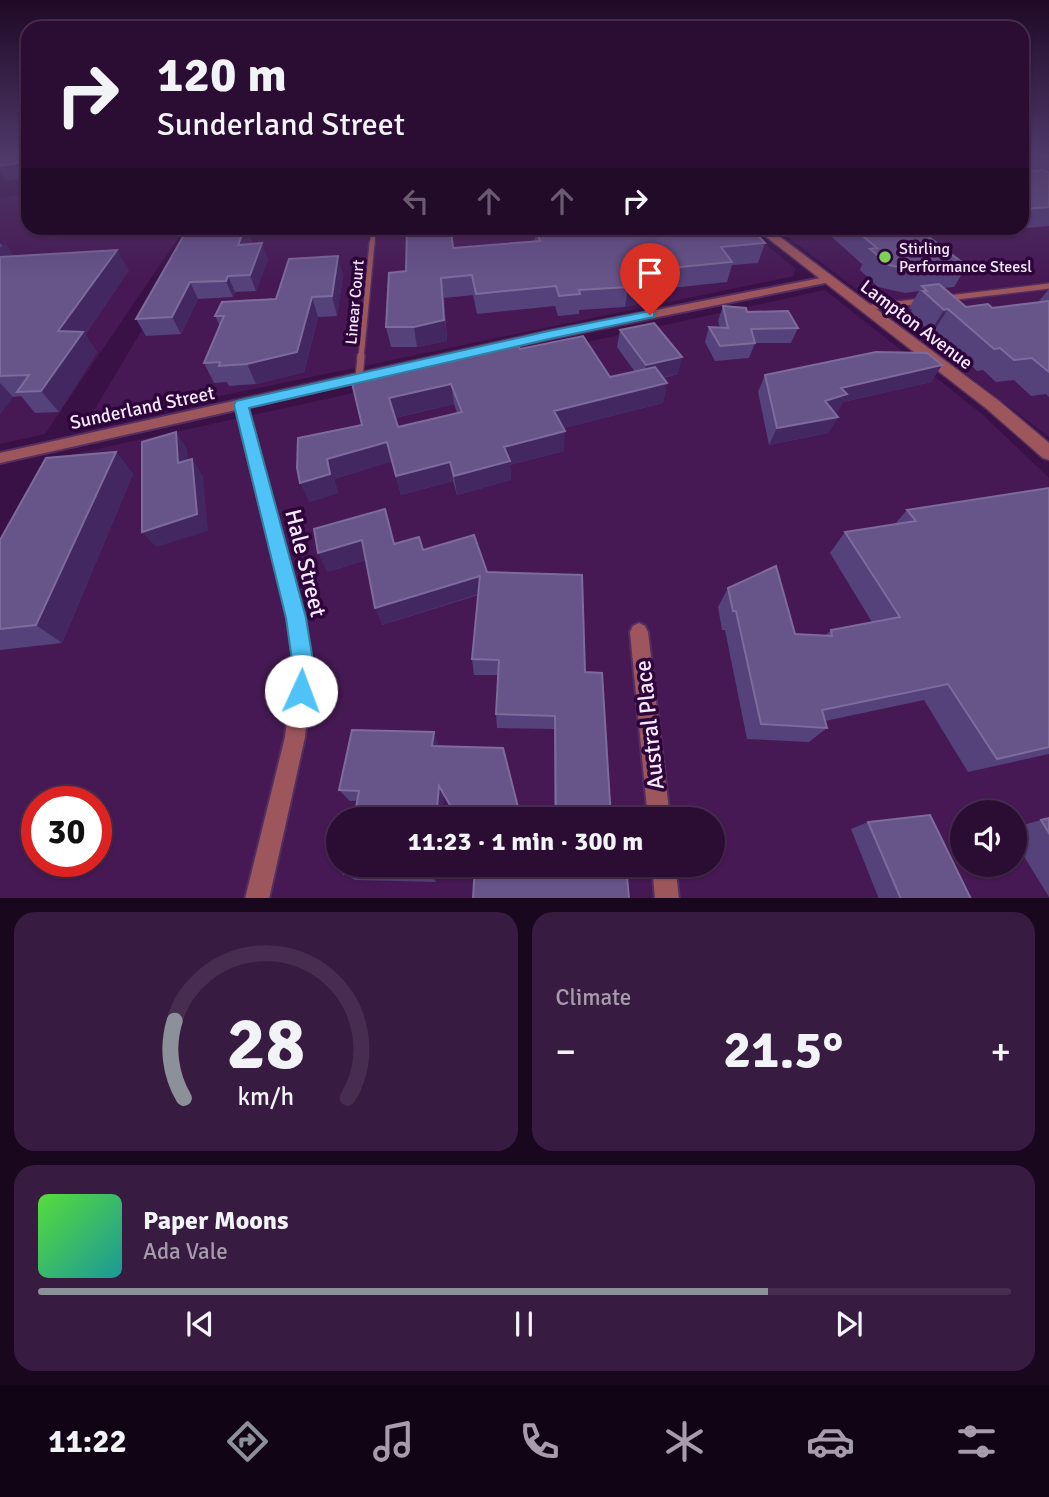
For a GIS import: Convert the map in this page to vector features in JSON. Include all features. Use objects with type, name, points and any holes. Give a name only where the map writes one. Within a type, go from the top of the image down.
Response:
[{"type":"street","name":"Lampton Avenue","points":[[770,235],[825,280],[993,405],[1049,453]]},
{"type":"street","name":"Sunderland Street","points":[[0,458],[549,335],[825,280]]},
{"type":"street","name":"Hale Street","points":[[241,405],[296,618],[303,667],[295,737],[257,898]]},
{"type":"street","name":"Austral Place","points":[[639,632],[658,807]]},
{"type":"street","points":[[665,877],[667,898]]},
{"type":"lane","name":"Linear Court","points":[[359,378],[373,235]]},
{"type":"lane","points":[[939,299],[1049,286]]},
{"type":"lane","points":[[863,308],[927,300]]},
{"type":"shaded area","points":[[21,197],[21,235],[180,235],[45,434],[0,444],[0,198]]},
{"type":"shaded area","points":[[1034,197],[1049,197],[1049,437],[785,235],[1029,235],[1029,209]]},
{"type":"shaded area","points":[[201,235],[754,235],[795,268],[794,276],[86,424]]},
{"type":"shaded area","points":[[825,290],[982,414],[1049,478],[1049,898],[0,898],[0,590],[70,455]]},
{"type":"building","points":[[1029,197],[1049,197],[1049,207],[1029,209]]},
{"type":"building","points":[[184,235],[242,235],[238,245],[262,243],[250,275],[228,276],[226,281],[190,282],[172,317],[136,319]]},
{"type":"building","points":[[407,235],[452,235],[453,248],[540,241],[538,235],[758,235],[765,243],[721,247],[732,262],[669,268],[674,276],[628,287],[579,290],[580,294],[559,296],[556,286],[476,294],[472,275],[441,278],[444,320],[414,327],[386,327],[389,273],[406,271]]},
{"type":"building","points":[[861,235],[926,235],[967,266],[917,271],[889,265],[870,249],[877,248]]},
{"type":"building","points":[[117,250],[58,331],[83,332],[41,391],[17,392],[29,375],[0,376],[0,257]]},
{"type":"building","points":[[338,256],[332,296],[312,297],[297,352],[247,364],[219,366],[220,362],[204,363],[224,316],[215,316],[222,302],[276,299],[289,259]]},
{"type":"building","points":[[939,284],[966,307],[988,304],[992,308],[1049,301],[1049,372],[1032,358],[1014,360],[1000,348],[994,349],[923,291],[927,291],[922,286]]},
{"type":"building","points":[[723,306],[746,308],[747,312],[788,311],[798,328],[751,329],[755,343],[720,346],[709,327],[728,328]]},
{"type":"building","points":[[654,323],[682,357],[646,365],[620,330]]},
{"type":"building","points":[[583,336],[610,377],[655,367],[667,383],[554,411],[565,431],[504,447],[510,461],[454,476],[450,462],[396,476],[387,442],[327,459],[330,474],[300,483],[297,468],[298,438],[362,425],[352,383],[518,346],[520,349]],"holes":[[[451,384],[462,412],[398,427],[389,398]]]},
{"type":"building","points":[[876,352],[927,353],[942,365],[841,388],[847,394],[825,401],[838,417],[777,428],[765,375]]},
{"type":"building","points":[[176,432],[178,463],[192,459],[197,514],[142,532],[142,442]]},
{"type":"building","points":[[116,452],[36,625],[0,629],[0,540],[46,458]]},
{"type":"building","points":[[1049,488],[1049,747],[997,759],[948,684],[822,710],[827,728],[761,724],[736,611],[733,611],[728,588],[776,566],[795,634],[832,636],[831,630],[900,617],[845,532],[916,521],[907,510]]},
{"type":"building","points":[[385,509],[394,544],[419,537],[423,550],[474,535],[487,572],[582,575],[585,672],[602,673],[610,807],[556,807],[555,716],[496,714],[499,660],[472,659],[480,576],[375,608],[362,540],[318,553],[314,529]]},
{"type":"building","points":[[352,730],[434,732],[432,746],[503,748],[518,807],[451,807],[439,786],[437,807],[356,807],[359,791],[339,790]]},
{"type":"building","points":[[930,815],[950,856],[950,877],[960,877],[971,898],[901,898],[868,822]]},
{"type":"building","points":[[1049,818],[1049,833],[1041,820]]},
{"type":"building","points":[[474,877],[627,877],[629,898],[473,898]]},
{"type":"place","name":"Stirling Performance Steesl","points":[[885,257]]},
{"type":"route","points":[[301,691],[303,667],[296,618],[241,405],[549,335],[650,315]]}]
